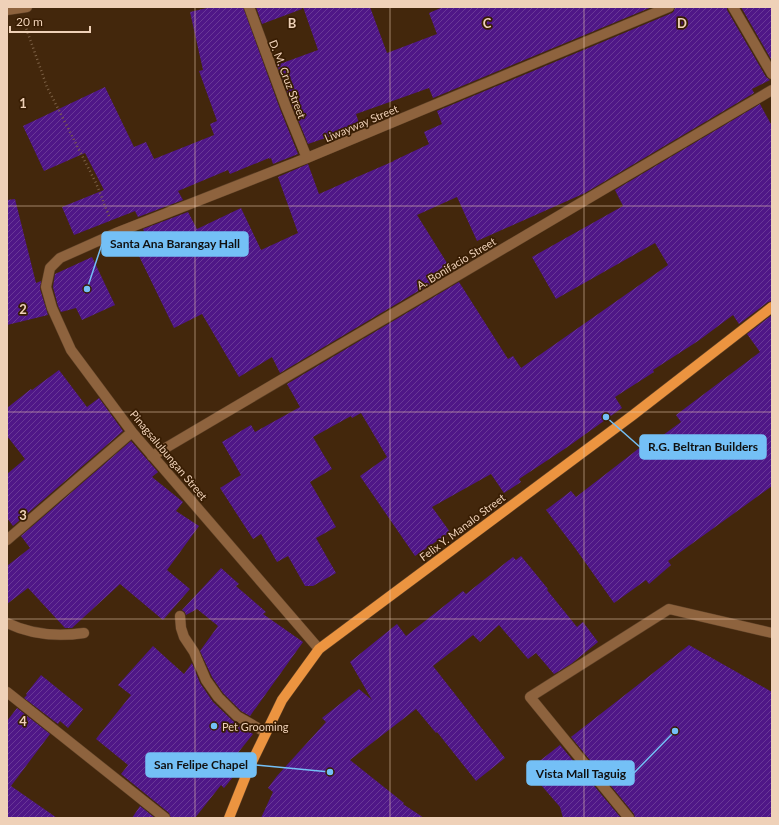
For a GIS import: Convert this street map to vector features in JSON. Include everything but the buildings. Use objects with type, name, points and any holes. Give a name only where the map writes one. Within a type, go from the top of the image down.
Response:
[{"type":"main road","name":"Felix Y. Manalo Street","points":[[229,818],[265,732],[282,700],[319,649],[633,416],[772,307]]},
{"type":"street","points":[[7,10],[21,7]]},
{"type":"street","name":"D. M. Cruz Street","points":[[249,7],[286,107],[307,158]]},
{"type":"street","name":"Liwayway Street","points":[[60,258],[116,232],[307,158],[669,7]]},
{"type":"street","points":[[733,7],[772,74]]},
{"type":"street","name":"A. Bonifacio Street","points":[[152,456],[772,90]]},
{"type":"street","name":"Pinagsalubungan Street","points":[[60,258],[50,268],[46,287],[52,308],[72,350],[132,432],[319,649]]},
{"type":"street","points":[[7,540],[132,432]]},
{"type":"street","points":[[629,818],[530,697],[669,608],[772,633]]},
{"type":"street","points":[[180,616],[181,628],[184,637],[194,652],[206,680],[218,697],[237,716],[265,732]]},
{"type":"street","points":[[7,623],[17,628],[34,633],[70,635],[84,633]]},
{"type":"street","points":[[7,692],[165,818]]},
{"type":"path","points":[[21,7],[47,87],[96,183],[116,232]]},
{"type":"place","name":"Santa Ana Barangay Hall","points":[[87,289]]},
{"type":"place","name":"R.G. Beltran Builders","points":[[606,417]]},
{"type":"place","name":"Pet Grooming","points":[[214,726]]},
{"type":"place","name":"Vista Mall Taguig","points":[[675,731]]},
{"type":"place","name":"San Felipe Chapel","points":[[330,772]]}]
